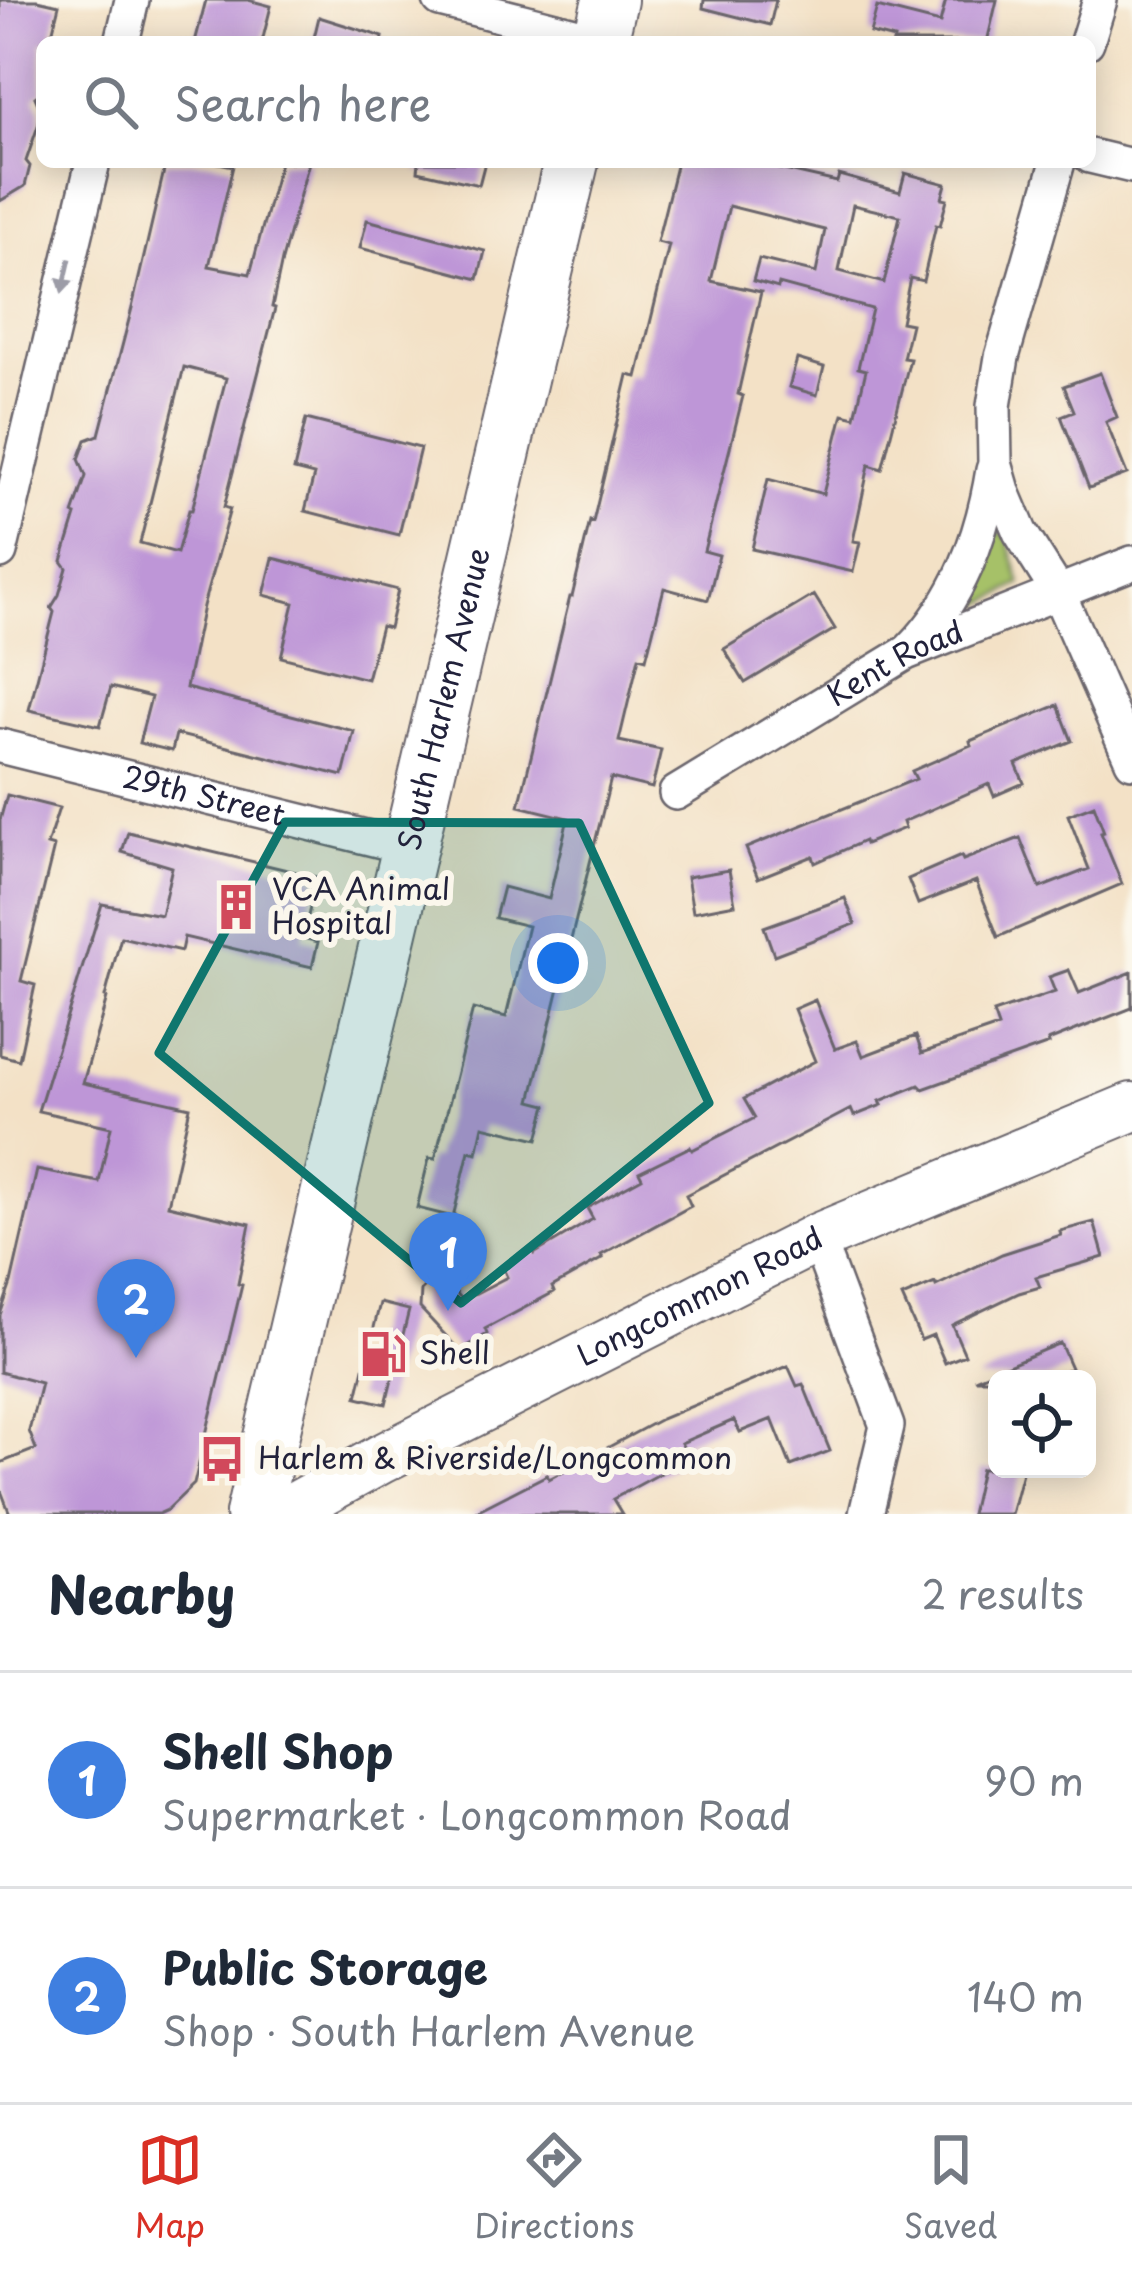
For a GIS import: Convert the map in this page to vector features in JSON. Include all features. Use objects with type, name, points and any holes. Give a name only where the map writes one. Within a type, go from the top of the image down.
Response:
[{"type":"main road","points":[[603,36],[610,0]]},
{"type":"main road","name":"South Harlem Avenue","points":[[253,1514],[570,168]]},
{"type":"street","points":[[123,36],[132,0]]},
{"type":"street","points":[[440,0],[579,36]]},
{"type":"street","points":[[1089,36],[1100,0]]},
{"type":"street","points":[[1096,157],[1132,166]]},
{"type":"street","points":[[0,552],[92,168]]},
{"type":"street","points":[[906,653],[929,630],[961,581],[984,520],[995,463],[994,406],[1002,357],[1056,168]]},
{"type":"street","points":[[995,463],[1020,532],[1058,592],[1132,761]]},
{"type":"street","name":"Kent Road","points":[[676,793],[906,653],[1132,563]]},
{"type":"street","name":"29th Street","points":[[0,746],[410,848]]},
{"type":"street","name":"Longcommon Road","points":[[281,1514],[817,1238],[1132,1107]]},
{"type":"street","points":[[817,1238],[887,1426],[866,1514]]},
{"type":"highlighted area","points":[[285,822],[579,823],[709,1103],[461,1303],[159,1053]]},
{"type":"green space","points":[[997,532],[1007,536],[1021,584],[970,607],[967,599]]},
{"type":"building","points":[[0,0],[59,5],[51,36],[36,36],[36,132],[26,161],[30,166],[25,186],[0,201]]},
{"type":"building","points":[[206,0],[248,0],[271,6],[264,36],[197,36]]},
{"type":"building","points":[[704,0],[776,0],[770,25],[703,8]]},
{"type":"building","points":[[946,0],[997,0],[988,36],[870,33],[877,7],[940,23]]},
{"type":"building","points":[[319,17],[380,36],[314,36]]},
{"type":"building","points":[[165,168],[233,168],[209,266],[250,274],[278,168],[307,168],[224,507],[230,509],[186,688],[354,731],[343,776],[176,734],[172,751],[139,743],[151,697],[111,687],[100,726],[29,710],[54,612],[51,608],[67,568],[62,561],[73,514],[86,476],[79,459],[86,440],[99,435]],"holes":[[[184,367],[226,378],[177,553],[140,543]]]},
{"type":"building","points":[[418,168],[483,168],[479,185]]},
{"type":"building","points":[[676,168],[775,168],[837,182],[839,175],[900,192],[905,173],[946,184],[942,198],[947,199],[923,281],[910,278],[901,322],[911,324],[903,358],[910,359],[882,469],[869,465],[853,541],[860,542],[853,572],[752,549],[768,479],[823,494],[843,414],[855,417],[866,370],[858,368],[872,309],[753,281],[759,259],[816,273],[825,230],[729,206],[711,281],[761,292],[738,394],[743,396],[704,551],[719,555],[708,600],[664,588],[646,659],[639,657],[619,741],[661,750],[652,788],[611,778],[531,1101],[547,1105],[538,1139],[483,1126],[477,1153],[469,1151],[453,1217],[417,1208],[429,1158],[435,1159],[473,1009],[506,1017],[528,926],[495,918],[503,887],[549,899],[568,818],[519,806],[628,375],[637,377],[669,245],[657,242]],"holes":[[[853,205],[900,216],[884,283],[839,271]]]},
{"type":"building","points":[[367,220],[485,251],[478,279],[360,248]]},
{"type":"building","points":[[797,359],[824,367],[817,395],[789,387]]},
{"type":"building","points":[[1100,373],[1117,417],[1106,422],[1127,474],[1089,488],[1061,416],[1074,411],[1064,386]]},
{"type":"building","points":[[306,419],[420,448],[399,535],[305,511],[314,475],[294,470]]},
{"type":"building","points":[[273,558],[398,590],[389,628],[381,626],[367,679],[281,657],[294,603],[264,595]]},
{"type":"building","points":[[814,595],[835,629],[745,683],[724,649]]},
{"type":"building","points":[[1058,705],[1072,741],[1016,764],[1024,783],[994,796],[989,784],[903,822],[905,828],[815,863],[813,856],[758,878],[746,848],[916,779],[912,771]]},
{"type":"building","points":[[7,795],[59,808],[47,845],[54,847],[21,981],[35,985],[19,1060],[0,1055],[0,820]]},
{"type":"building","points":[[1094,805],[1122,884],[998,937],[976,881],[918,904],[908,879],[1020,838],[1040,888],[1089,869],[1068,815]]},
{"type":"building","points":[[128,832],[317,877],[303,938],[318,942],[312,967],[184,937],[181,951],[121,937],[83,1083],[190,1107],[168,1205],[250,1224],[238,1284],[242,1285],[194,1484],[158,1514],[10,1514],[0,1488],[0,1463],[36,1449],[29,1431],[41,1383],[0,1372],[0,1315],[37,1170],[99,1182],[111,1127],[38,1111],[102,904],[161,915],[172,867],[122,852]]},
{"type":"building","points":[[729,870],[735,904],[693,912],[687,877]]},
{"type":"building","points":[[845,898],[855,924],[774,955],[764,927]]},
{"type":"building","points":[[1069,970],[1079,993],[1132,972],[1132,1008],[1049,1044],[923,1089],[919,1085],[854,1116],[851,1109],[686,1195],[691,1206],[601,1255],[603,1258],[552,1287],[554,1292],[485,1329],[487,1334],[460,1351],[420,1308],[421,1291],[438,1274],[463,1300],[507,1277],[502,1266],[532,1250],[534,1254],[593,1219],[587,1208],[642,1178],[639,1172],[755,1118],[744,1099],[815,1061],[794,1009],[815,1000],[835,1049],[857,1041],[863,1056],[916,1036],[922,1053],[998,1027],[993,1013],[1055,992],[1049,977]]},
{"type":"building","points":[[1094,1222],[1104,1257],[1036,1277],[1040,1287],[952,1325],[965,1355],[945,1363],[933,1335],[921,1340],[902,1297],[1002,1254],[1061,1235],[1060,1231]]},
{"type":"building","name":"Shell","points":[[380,1303],[409,1310],[386,1404],[357,1397]]},
{"type":"building","points":[[1060,1343],[1071,1368],[1066,1370],[996,1370]]},
{"type":"building","points":[[788,1366],[797,1386],[803,1384],[830,1451],[791,1466],[772,1419],[740,1432],[734,1420],[681,1443],[689,1458],[613,1499],[622,1514],[471,1514],[661,1419]]},
{"type":"building","points":[[981,1469],[988,1469],[988,1478],[1021,1478],[1011,1514],[971,1514]]},
{"type":"place","name":"VCA Animal Hospital","points":[[236,907]]},
{"type":"place","name":"Shell Shop","points":[[448,1311]]},
{"type":"place","name":"Shell","points":[[383,1354]]},
{"type":"place","name":"Public Storage","points":[[136,1358]]},
{"type":"place","name":"Harlem & Riverside/Longcommon","points":[[222,1459]]}]
